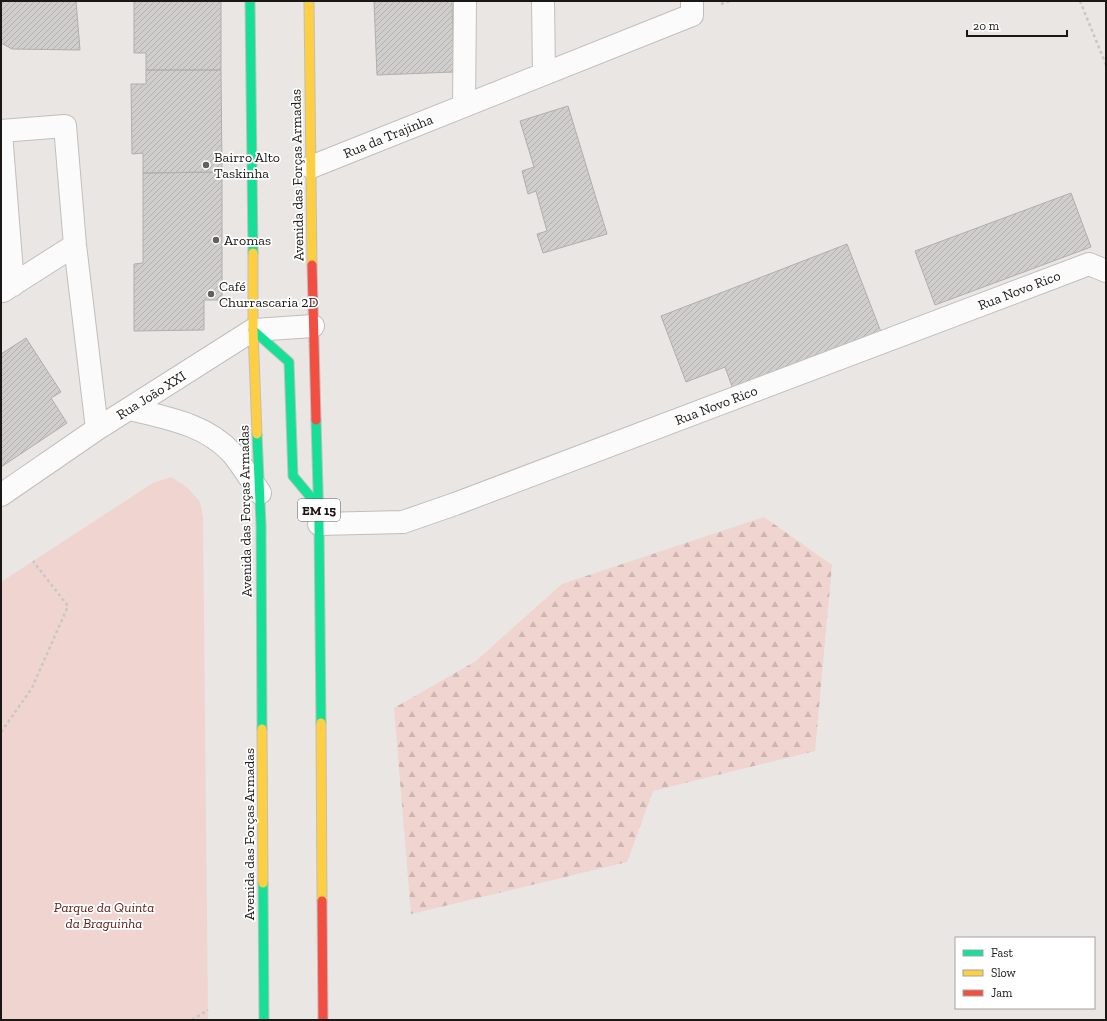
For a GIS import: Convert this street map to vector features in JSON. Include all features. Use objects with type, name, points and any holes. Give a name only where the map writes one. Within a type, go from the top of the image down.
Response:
[{"type":"main road","name":"Avenida das Forças Armadas","points":[[250,1],[254,259],[253,330],[260,493],[264,1020]]},
{"type":"main road","name":"Avenida das Forças Armadas","points":[[309,1],[313,326],[319,516],[323,1020]]},
{"type":"main road","points":[[253,330],[289,362],[293,476],[319,516]]},
{"type":"street","points":[[464,106],[465,1]]},
{"type":"street","points":[[543,1],[544,74]]},
{"type":"street","name":"Rua da Trajinha","points":[[311,167],[692,15],[692,1]]},
{"type":"street","points":[[7,289],[1,132],[66,126],[74,245],[97,429]]},
{"type":"street","points":[[7,289],[74,245]]},
{"type":"street","name":"Rua Novo Rico","points":[[319,516],[403,522],[1089,264],[1106,271]]},
{"type":"street","name":"Rua João XXI","points":[[1,495],[97,429],[253,330],[313,326]]},
{"type":"street","points":[[130,409],[177,420],[210,434],[232,453],[260,493]]},
{"type":"path","points":[[1080,1],[1106,65]]},
{"type":"path","points":[[1,732],[32,688],[68,606],[33,561]]},
{"type":"path","points":[[192,1020],[208,1010]]},
{"type":"green space","name":"Parque da Quinta da Braguinha","points":[[171,477],[187,487],[200,502],[203,517],[208,1020],[1,1020],[1,582],[153,483]]},
{"type":"green space","points":[[764,517],[832,565],[815,751],[653,791],[627,862],[411,914],[394,708],[476,661],[562,584]]},
{"type":"building","points":[[1,1],[76,1],[80,50],[12,49],[1,43]]},
{"type":"building","points":[[134,1],[221,1],[221,70],[146,70],[146,53],[134,53]]},
{"type":"building","points":[[374,1],[452,1],[454,72],[377,75]]},
{"type":"building","points":[[146,70],[221,70],[222,172],[143,173],[143,153],[132,154],[131,84],[146,84]]},
{"type":"building","points":[[568,106],[607,234],[543,253],[537,234],[547,231],[536,191],[528,194],[522,171],[534,167],[520,121]]},
{"type":"building","points":[[222,172],[222,300],[204,300],[204,330],[134,331],[134,264],[143,263],[143,173]]},
{"type":"building","points":[[1071,193],[1091,247],[935,305],[915,251]]},
{"type":"building","points":[[847,244],[881,332],[733,389],[725,367],[686,382],[661,316]]},
{"type":"building","points":[[26,338],[61,392],[51,398],[67,423],[1,467],[1,354]]},
{"type":"traffic: fast","points":[[250,1],[253,253]]},
{"type":"traffic: fast","points":[[253,330],[289,362],[293,476],[319,507]]},
{"type":"traffic: fast","points":[[316,420],[319,524],[321,723]]},
{"type":"traffic: fast","points":[[257,434],[261,525],[262,729]]},
{"type":"traffic: fast","points":[[263,883],[264,1020]]},
{"type":"traffic: slow","points":[[309,1],[312,265]]},
{"type":"traffic: slow","points":[[253,253],[253,330],[257,434]]},
{"type":"traffic: slow","points":[[321,723],[322,901]]},
{"type":"traffic: slow","points":[[262,729],[263,883]]},
{"type":"traffic: jam","points":[[312,265],[316,420]]},
{"type":"traffic: jam","points":[[322,901],[323,1020]]},
{"type":"place","name":"Bairro Alto Taskinha","points":[[206,165]]},
{"type":"place","name":"Aromas","points":[[216,240]]},
{"type":"place","name":"Café Churrascaria 2D","points":[[211,294]]}]
